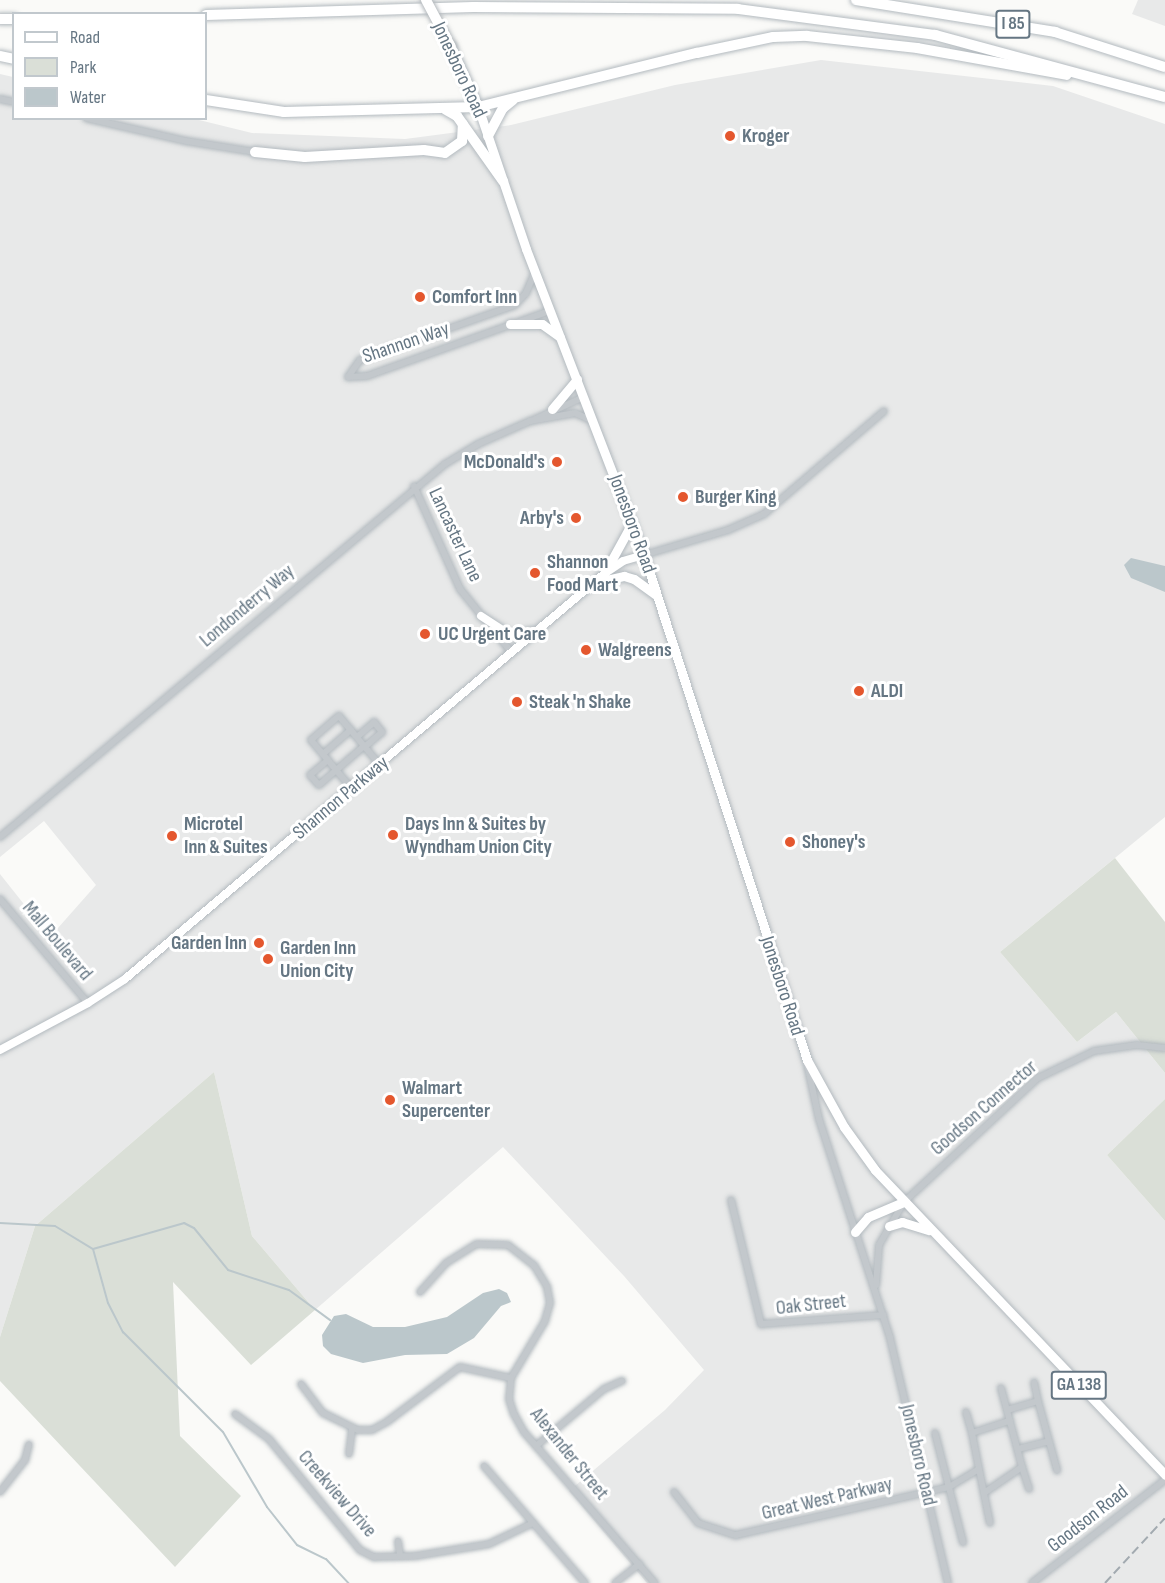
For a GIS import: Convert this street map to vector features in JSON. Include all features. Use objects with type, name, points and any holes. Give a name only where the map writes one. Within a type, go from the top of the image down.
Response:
[{"type":"highway","name":"Jonesboro Road","points":[[426,0],[451,47],[478,107]]},
{"type":"highway","name":"I 85","points":[[856,0],[1054,32],[1165,67]]},
{"type":"highway","name":"I 85","points":[[207,15],[473,7],[738,9],[936,35],[1165,97]]},
{"type":"highway","points":[[207,100],[284,112],[478,107],[697,53],[773,38],[807,36],[917,48],[1130,86]]},
{"type":"highway","points":[[488,136],[503,108],[516,98]]},
{"type":"highway","points":[[443,108],[463,124],[503,181]]},
{"type":"highway","points":[[255,152],[305,157],[424,150],[445,153],[462,141],[463,124]]},
{"type":"main road","name":"Jonesboro Road","points":[[478,107],[535,272],[644,555],[807,1060],[857,1146],[904,1202]]},
{"type":"main road","points":[[510,324],[542,324],[561,338]]},
{"type":"main road","points":[[552,409],[577,379]]},
{"type":"main road","points":[[604,573],[632,523]]},
{"type":"main road","points":[[593,583],[624,576],[657,596]]},
{"type":"main road","points":[[855,1232],[868,1217],[904,1202]]},
{"type":"main road","name":"GA 138","points":[[904,1202],[1165,1475]]},
{"type":"main road","points":[[888,1226],[902,1222],[931,1230]]},
{"type":"street","points":[[95,120],[186,141],[255,152]]},
{"type":"street","name":"Shannon Way","points":[[535,272],[526,293],[515,305],[360,360],[348,377],[367,376],[550,311]]},
{"type":"street","name":"Londonderry Way","points":[[0,837],[414,486],[478,444],[530,422],[552,409],[585,397]]},
{"type":"street","points":[[644,555],[737,527],[764,514],[884,411]]},
{"type":"street","name":"Londonderry Way","points":[[530,422],[575,412],[594,421]]},
{"type":"street","name":"Lancaster Lane","points":[[414,486],[460,589],[512,653]]},
{"type":"street","name":"Shannon Parkway","points":[[0,1050],[88,1004],[172,941],[604,573],[623,561],[644,555]]},
{"type":"street","points":[[481,616],[510,635],[539,630]]},
{"type":"street","points":[[352,789],[311,740],[339,716],[380,765]]},
{"type":"street","points":[[328,760],[310,775],[319,785],[382,732],[374,722],[357,737]]},
{"type":"street","points":[[323,754],[351,730]]},
{"type":"street","name":"Mall Boulevard","points":[[0,899],[88,1004]]},
{"type":"street","name":"Goodson Connector","points":[[904,1202],[1038,1078],[1065,1062],[1114,1047],[1165,1048]]},
{"type":"street","name":"Jonesboro Road","points":[[807,1060],[819,1119],[884,1315],[948,1583]]},
{"type":"street","name":"Oak Street","points":[[731,1200],[761,1324],[884,1315]]},
{"type":"street","name":"Jonesboro Road","points":[[876,1292],[876,1263],[888,1226],[904,1202]]},
{"type":"street","points":[[301,1384],[323,1413],[352,1428],[372,1430],[460,1368],[511,1378],[545,1321],[549,1303],[547,1287],[534,1265],[508,1245],[477,1244],[446,1263],[420,1293]]},
{"type":"street","name":"Alexander Street","points":[[511,1378],[509,1399],[514,1414],[537,1446],[655,1583]]},
{"type":"street","points":[[537,1446],[604,1389],[622,1381]]},
{"type":"street","points":[[1034,1382],[1057,1470]]},
{"type":"street","points":[[1001,1388],[1029,1489]]},
{"type":"street","points":[[1007,1410],[1038,1401]]},
{"type":"street","points":[[966,1412],[990,1523]]},
{"type":"street","name":"Creekview Drive","points":[[235,1413],[269,1439],[360,1550],[374,1557],[400,1556],[489,1544],[533,1524]]},
{"type":"street","points":[[972,1433],[1010,1421]]},
{"type":"street","points":[[349,1454],[352,1428]]},
{"type":"street","points":[[935,1433],[963,1542]]},
{"type":"street","points":[[1018,1449],[1049,1441]]},
{"type":"street","points":[[0,1492],[26,1460],[29,1444]]},
{"type":"street","points":[[484,1466],[585,1583]]},
{"type":"street","points":[[984,1493],[1022,1467]]},
{"type":"street","name":"Great West Parkway","points":[[674,1492],[698,1523],[736,1535],[949,1487],[979,1469]]},
{"type":"street","name":"Goodson Road","points":[[1032,1583],[1165,1480]]},
{"type":"street","points":[[399,1541],[400,1556]]},
{"type":"street","points":[[615,1583],[639,1564]]},
{"type":"shaded area","points":[[1138,0],[1165,0],[1165,26],[1132,14]]},
{"type":"shaded area","points":[[821,60],[1053,86],[1165,124],[1165,817],[1000,952],[1077,1042],[1116,1012],[1165,1073],[1165,1099],[1107,1155],[1165,1221],[1165,1583],[647,1583],[569,1491],[665,1410],[704,1370],[624,1276],[503,1147],[315,1310],[252,1236],[214,1072],[35,1226],[0,1337],[0,874],[50,937],[96,885],[44,821],[0,857],[0,74],[12,77],[12,120],[199,120],[252,133],[405,139],[511,125],[675,85]]},
{"type":"green space","points":[[1115,858],[1165,922],[1165,1073],[1116,1012],[1077,1042],[1000,952]]},
{"type":"green space","points":[[214,1072],[252,1236],[315,1310],[251,1365],[173,1282],[180,1436],[241,1496],[175,1567],[0,1381],[0,1337],[35,1226]]},
{"type":"green space","points":[[1165,1099],[1165,1221],[1107,1155]]},
{"type":"water","points":[[1131,558],[1165,566],[1165,592],[1131,578],[1124,565]]},
{"type":"water","points":[[499,1289],[507,1293],[511,1302],[501,1306],[474,1338],[447,1354],[405,1355],[363,1363],[331,1354],[323,1346],[322,1335],[334,1316],[346,1314],[373,1327],[405,1327],[447,1317],[483,1293]]},
{"type":"waterway","points":[[0,1223],[55,1226],[93,1249],[108,1303],[123,1332],[223,1432],[267,1507],[297,1545],[326,1559],[348,1583]]},
{"type":"waterway","points":[[93,1249],[184,1223],[194,1228],[228,1270],[289,1290],[330,1320]]},
{"type":"railway","points":[[1105,1583],[1165,1518]]},
{"type":"place","name":"Kroger","points":[[730,136]]},
{"type":"place","name":"Comfort Inn","points":[[420,297]]},
{"type":"place","name":"McDonald's","points":[[557,462]]},
{"type":"place","name":"Burger King","points":[[683,497]]},
{"type":"place","name":"Arby's","points":[[576,518]]},
{"type":"place","name":"Shannon Food Mart","points":[[535,573]]},
{"type":"place","name":"UC Urgent Care","points":[[425,634]]},
{"type":"place","name":"Walgreens","points":[[586,650]]},
{"type":"place","name":"ALDI","points":[[859,691]]},
{"type":"place","name":"Steak 'n Shake","points":[[517,702]]},
{"type":"place","name":"Days Inn & Suites by Wyndham Union City","points":[[393,835]]},
{"type":"place","name":"Microtel Inn & Suites","points":[[172,836]]},
{"type":"place","name":"Shoney's","points":[[790,842]]},
{"type":"place","name":"Garden Inn","points":[[259,943]]},
{"type":"place","name":"Garden Inn Union City","points":[[268,959]]},
{"type":"place","name":"Walmart Supercenter","points":[[390,1100]]}]
